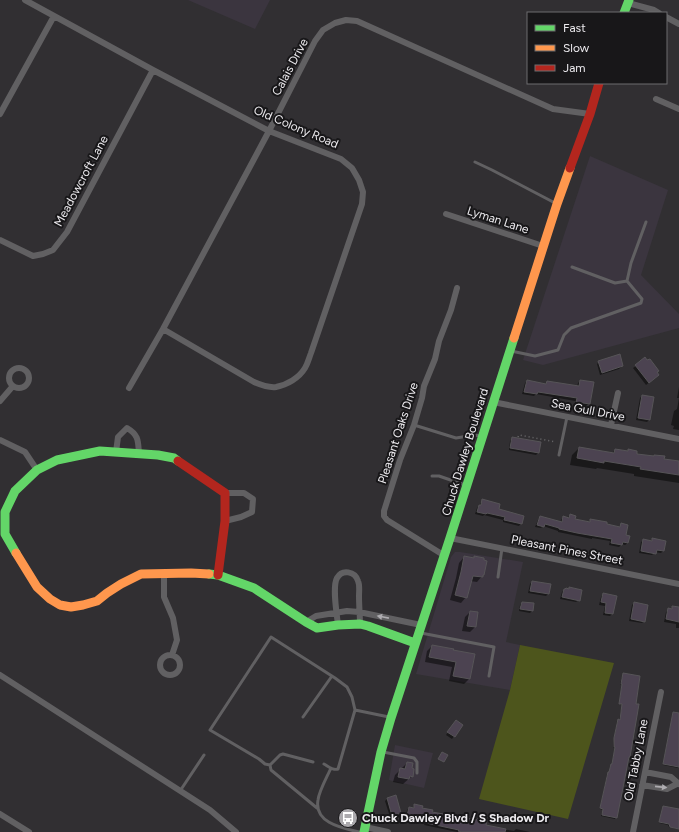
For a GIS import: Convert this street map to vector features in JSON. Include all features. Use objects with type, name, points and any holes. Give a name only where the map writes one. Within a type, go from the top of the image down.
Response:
[{"type":"street","name":"Old Colony Road","points":[[25,0],[269,131],[341,158],[352,168],[359,180],[363,192],[362,204],[305,367],[298,377],[286,384],[275,387],[264,386],[254,382],[163,329]]},
{"type":"street","points":[[624,12],[626,1],[657,12]]},
{"type":"street","points":[[0,114],[54,16]]},
{"type":"street","points":[[667,18],[679,24]]},
{"type":"street","name":"Calais Drive","points":[[129,388],[163,329],[269,131],[315,41],[323,30],[335,23],[346,20],[357,21],[553,109],[590,114]]},
{"type":"street","name":"Meadowcroft Lane","points":[[0,240],[33,256],[53,250],[67,232],[153,70]]},
{"type":"street","name":"Chuck Dawley Boulevard","points":[[363,830],[390,718],[445,556],[543,246],[590,114],[599,84]]},
{"type":"street","points":[[656,99],[679,109]]},
{"type":"street","name":"Lyman Lane","points":[[446,214],[543,246]]},
{"type":"street","name":"Pleasant Oaks Drive","points":[[445,556],[387,520],[384,516],[384,511],[400,460],[414,425],[424,386],[435,359],[439,341],[451,310],[457,288]]},
{"type":"street","points":[[0,401],[13,386]]},
{"type":"street","points":[[611,425],[618,393]]},
{"type":"street","name":"Sea Gull Drive","points":[[493,402],[679,439]]},
{"type":"street","points":[[116,452],[118,437],[127,428],[134,432],[138,440],[139,454]]},
{"type":"street","points":[[0,440],[25,452],[37,470]]},
{"type":"street","points":[[225,521],[241,517],[252,512],[253,499],[244,492],[225,493],[174,458],[158,455],[100,451],[57,460],[37,470],[15,491],[5,512],[3,535],[37,586],[50,599],[60,605],[71,607],[97,601],[116,587],[141,574],[191,573],[218,575],[254,588],[317,628],[360,624],[415,643]]},
{"type":"street","points":[[218,575],[225,521],[225,493]]},
{"type":"street","name":"Pleasant Pines Street","points":[[450,538],[679,584]]},
{"type":"street","points":[[338,625],[335,587],[336,579],[341,574],[346,572],[351,572],[356,576],[359,582],[360,624]]},
{"type":"street","points":[[164,574],[164,598],[173,618],[177,640],[172,655]]},
{"type":"street","points":[[306,622],[316,616],[347,611],[359,612],[420,629]]},
{"type":"street","points":[[0,675],[210,810],[236,832]]},
{"type":"street","name":"Old Tabby Lane","points":[[633,832],[661,692]]},
{"type":"street","points":[[642,785],[667,789],[679,784],[671,777],[645,772]]},
{"type":"street","points":[[0,814],[29,832]]},
{"type":"street","points":[[363,830],[388,832]]},
{"type":"lane","points":[[475,162],[557,204]]},
{"type":"lane","points":[[627,282],[631,263],[646,222]]},
{"type":"lane","points":[[572,267],[615,283],[627,282]]},
{"type":"lane","points":[[509,350],[535,356],[558,350],[564,335],[571,328],[641,303],[642,298],[627,282]]},
{"type":"lane","points":[[559,455],[567,417]]},
{"type":"lane","points":[[414,425],[456,438],[475,435],[482,437]]},
{"type":"lane","points":[[432,476],[439,476],[467,486]]},
{"type":"lane","points":[[498,577],[502,548]]},
{"type":"lane","points":[[420,629],[494,647],[489,676]]},
{"type":"lane","points":[[270,765],[265,764],[210,730],[271,637],[347,687],[352,697],[355,710],[338,769],[336,770],[324,764]]},
{"type":"lane","points":[[304,717],[332,676]]},
{"type":"lane","points":[[355,710],[390,718]]},
{"type":"lane","points":[[381,752],[414,758],[417,762],[417,773]]},
{"type":"lane","points":[[270,765],[283,754],[313,762]]},
{"type":"lane","points":[[180,791],[204,756]]},
{"type":"lane","points":[[270,765],[271,770],[317,808],[324,819],[337,826],[363,830]]},
{"type":"lane","points":[[317,808],[318,798],[331,768]]},
{"type":"path","points":[[520,437],[562,443]]},
{"type":"shaded area","points":[[188,0],[270,0],[255,29]]},
{"type":"shaded area","points":[[590,156],[668,190],[641,275],[679,314],[679,328],[543,365],[523,360]]},
{"type":"shaded area","points":[[455,552],[523,562],[506,642],[520,645],[510,690],[416,674],[451,557]]},
{"type":"shaded area","points":[[395,745],[433,753],[424,788],[389,780]]},
{"type":"green space","points":[[520,645],[614,663],[568,819],[479,799],[510,690]]},
{"type":"building","points":[[620,354],[623,366],[602,373],[598,361]]},
{"type":"building","points":[[645,357],[647,360],[650,359],[659,371],[657,372],[659,375],[649,383],[635,365]]},
{"type":"building","points":[[527,380],[546,384],[547,381],[579,386],[580,380],[594,382],[590,404],[576,402],[577,398],[538,392],[537,394],[524,392]]},
{"type":"building","points":[[642,395],[654,397],[650,420],[638,418]]},
{"type":"building","points":[[512,437],[541,442],[539,453],[510,448]]},
{"type":"building","points":[[579,447],[614,453],[615,449],[628,451],[628,449],[637,451],[637,454],[665,456],[664,459],[679,461],[679,475],[640,469],[641,467],[577,458]]},
{"type":"building","points":[[482,499],[500,504],[499,509],[524,516],[522,524],[504,520],[505,517],[477,512],[479,505],[481,505]]},
{"type":"building","points":[[570,514],[576,516],[575,519],[590,522],[590,519],[607,522],[607,524],[620,527],[621,523],[628,525],[626,535],[630,536],[628,543],[623,542],[622,545],[611,543],[612,539],[559,529],[545,524],[544,527],[537,525],[540,516],[562,522],[563,516],[569,518]]},
{"type":"building","points":[[652,538],[666,541],[664,551],[657,550],[656,554],[641,551],[643,539],[652,541]]},
{"type":"building","points":[[464,556],[484,558],[484,560],[487,561],[483,577],[473,576],[467,598],[455,595]]},
{"type":"building","points":[[532,581],[551,584],[549,594],[530,591]]},
{"type":"building","points":[[569,587],[582,590],[580,601],[562,597],[564,589],[569,589]]},
{"type":"building","points":[[603,593],[617,596],[613,614],[605,613],[606,603],[601,602]]},
{"type":"building","points":[[522,602],[534,603],[533,611],[520,609]]},
{"type":"building","points":[[634,602],[648,605],[645,622],[631,619]]},
{"type":"building","points":[[672,606],[679,607],[679,622],[666,619],[668,608],[672,609]]},
{"type":"building","points":[[470,611],[478,612],[476,627],[467,626]]},
{"type":"building","points":[[432,645],[475,654],[470,679],[453,676],[456,662],[429,657]]},
{"type":"building","points":[[623,673],[640,676],[636,704],[639,704],[630,757],[617,818],[602,815],[603,809],[600,808],[608,772],[612,764],[615,747],[614,738],[618,719],[620,720],[622,704],[619,704]]},
{"type":"building","points":[[673,712],[679,713],[679,767],[663,764]]},
{"type":"building","points":[[456,720],[463,725],[455,737],[447,732]]},
{"type":"building","points":[[442,752],[448,755],[444,762],[438,759]]},
{"type":"building","points":[[407,762],[413,763],[413,777],[410,776],[409,779],[398,777],[400,768],[405,769]]},
{"type":"building","points":[[396,795],[401,813],[392,816],[387,798]]},
{"type":"building","points":[[414,804],[423,806],[422,808],[433,810],[432,812],[478,820],[478,818],[487,820],[486,825],[506,829],[505,832],[462,832],[458,831],[459,830],[426,823],[427,820],[407,816],[409,807],[414,808]]},
{"type":"building","points":[[663,806],[679,809],[679,829],[670,827],[669,824],[659,822]]},
{"type":"traffic: fast","points":[[624,12],[629,0]]},
{"type":"traffic: fast","points":[[364,832],[381,752],[391,718],[514,338]]},
{"type":"traffic: fast","points":[[16,553],[5,534],[5,512],[15,491],[37,470],[57,460],[100,451],[158,455],[174,458],[178,461]]},
{"type":"traffic: fast","points":[[209,574],[218,575],[254,588],[317,628],[360,624],[415,643]]},
{"type":"traffic: slow","points":[[514,338],[570,168]]},
{"type":"traffic: slow","points":[[16,553],[37,587],[50,599],[60,605],[71,607],[97,601],[121,584],[141,574],[209,574]]},
{"type":"traffic: jam","points":[[570,168],[590,114],[599,84]]},
{"type":"traffic: jam","points":[[178,461],[225,493],[225,521],[218,575]]},
{"type":"place","name":"Chuck Dawley Blvd / S Shadow Dr","points":[[348,818]]}]
